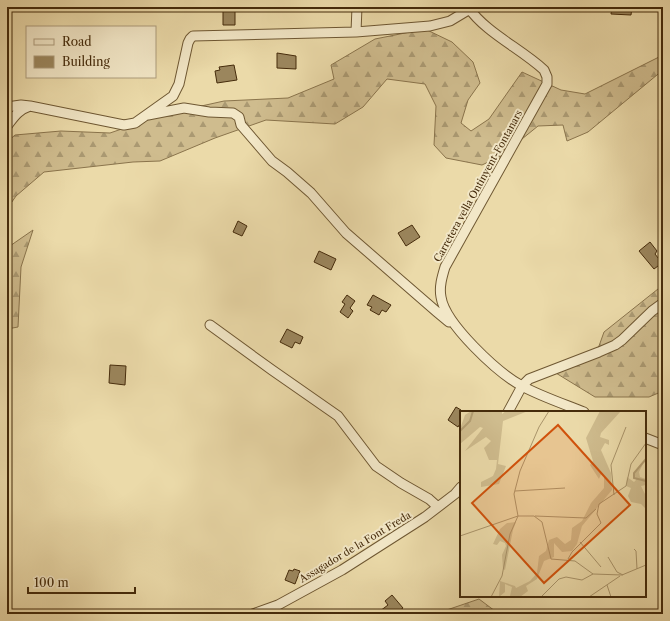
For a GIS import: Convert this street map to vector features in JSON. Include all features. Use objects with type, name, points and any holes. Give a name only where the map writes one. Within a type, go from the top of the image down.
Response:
[{"type":"street","points":[[356,32],[358,7]]},
{"type":"street","points":[[7,107],[22,105],[30,106],[124,125],[135,123],[173,96],[177,90],[188,43],[193,36],[356,32],[440,24],[459,17],[469,8]]},
{"type":"street","name":"Carretera vella Ontinyent-Fontanars","points":[[469,8],[487,27],[544,70],[547,77],[547,84],[445,267],[441,281],[440,297],[447,315],[455,326],[503,373],[522,386],[582,411]]},
{"type":"street","points":[[7,126],[15,114],[22,108],[30,106]]},
{"type":"street","points":[[145,116],[184,108],[209,112],[233,113],[239,117],[241,125],[272,161],[287,172],[310,193],[346,233],[436,312],[455,326]]},
{"type":"street","points":[[509,411],[522,386],[529,379],[615,345],[652,311],[663,303]]},
{"type":"street","points":[[210,325],[338,416],[376,466],[429,499],[438,507]]},
{"type":"street","points":[[646,438],[663,445]]},
{"type":"street","name":"Assagador de la Font Freda","points":[[252,614],[278,605],[342,570],[438,507],[455,494],[460,487]]},
{"type":"green space","points":[[425,29],[452,42],[473,62],[480,83],[468,100],[461,123],[471,131],[489,119],[522,72],[561,90],[585,94],[663,55],[663,70],[588,132],[567,141],[563,125],[538,126],[501,156],[482,165],[446,158],[434,145],[436,106],[425,84],[387,79],[363,107],[335,124],[266,120],[215,138],[160,161],[133,162],[44,172],[16,196],[7,209],[7,142],[15,135],[61,131],[110,133],[165,114],[224,101],[288,98],[334,79],[331,65],[375,39]]},
{"type":"green space","points":[[33,230],[21,267],[18,327],[7,329],[7,248]]},
{"type":"green space","points":[[663,285],[663,391],[649,397],[595,397],[551,370],[582,361],[599,346],[604,332]]},
{"type":"green space","points":[[479,599],[499,614],[435,614]]},
{"type":"building","points":[[612,7],[632,7],[631,15],[611,14]]},
{"type":"building","points":[[223,8],[235,8],[235,25],[223,25]]},
{"type":"building","points":[[277,53],[296,56],[296,69],[277,68]]},
{"type":"building","points":[[234,65],[237,80],[217,83],[215,71],[220,70],[219,67]]},
{"type":"building","points":[[238,221],[247,226],[242,236],[233,232]]},
{"type":"building","points":[[412,225],[420,237],[406,246],[398,233]]},
{"type":"building","points":[[650,242],[657,251],[655,254],[662,263],[654,269],[639,251]]},
{"type":"building","points":[[319,251],[336,259],[331,270],[314,262]]},
{"type":"building","points":[[347,295],[355,301],[350,308],[353,311],[348,318],[340,312],[345,304],[342,302]]},
{"type":"building","points":[[373,295],[391,305],[386,312],[382,310],[379,315],[370,310],[372,307],[367,305]]},
{"type":"building","points":[[287,329],[303,337],[300,344],[295,342],[292,348],[280,342]]},
{"type":"building","points":[[110,365],[126,366],[125,385],[109,383]]},
{"type":"building","points":[[456,407],[461,410],[460,424],[458,427],[448,420]]},
{"type":"building","points":[[294,569],[300,571],[295,584],[285,580],[289,570],[293,571]]},
{"type":"building","points":[[392,595],[403,608],[395,614],[376,614],[388,605],[385,601]]}]
